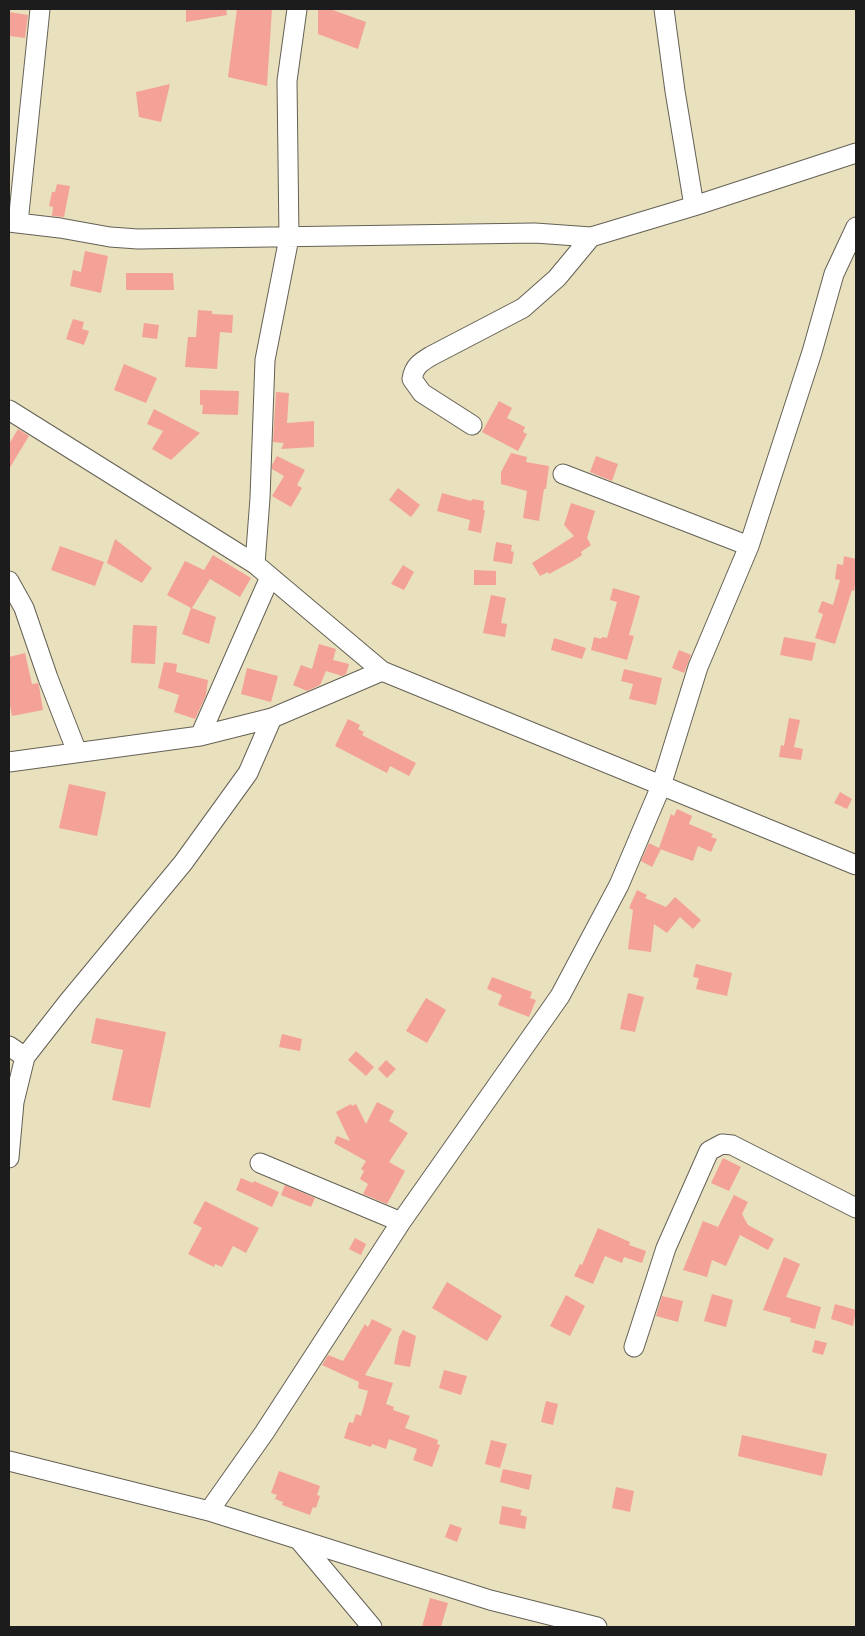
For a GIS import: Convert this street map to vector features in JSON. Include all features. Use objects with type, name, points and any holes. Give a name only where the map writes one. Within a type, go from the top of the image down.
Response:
[{"type":"street","points":[[40,9],[14,222],[110,237],[138,239],[535,233],[591,237],[694,206],[856,153]]},
{"type":"street","points":[[255,564],[260,498],[265,360],[289,238],[287,81],[297,9]]},
{"type":"street","points":[[664,9],[675,92],[694,206]]},
{"type":"street","points":[[209,1511],[264,1433],[401,1222],[560,996],[619,884],[661,786],[698,667],[749,546],[809,361],[834,274],[856,227]]},
{"type":"street","points":[[472,425],[422,393],[412,379],[417,365],[524,308],[557,278],[591,237]]},
{"type":"street","points":[[9,410],[255,564],[382,671],[856,865]]},
{"type":"street","points":[[564,474],[749,546]]},
{"type":"street","points":[[200,736],[270,576]]},
{"type":"street","points":[[9,581],[24,608],[48,678],[77,752]]},
{"type":"street","points":[[9,762],[200,736],[272,718],[382,671]]},
{"type":"street","points":[[9,1158],[14,1102],[25,1057],[183,863],[248,772],[272,718]]},
{"type":"street","points":[[9,1046],[25,1057]]},
{"type":"street","points":[[634,1347],[666,1248],[709,1151],[722,1144],[732,1145],[856,1208]]},
{"type":"street","points":[[260,1163],[401,1222]]},
{"type":"street","points":[[10,1460],[209,1511],[490,1600],[597,1627]]},
{"type":"street","points":[[300,1540],[372,1627]]},
{"type":"building","points":[[186,9],[226,9],[227,15],[186,22]]},
{"type":"building","points":[[237,9],[272,9],[267,86],[228,77]]},
{"type":"building","points":[[318,9],[330,9],[366,22],[358,49],[318,34]]},
{"type":"building","points":[[9,12],[28,15],[25,38],[9,36]]},
{"type":"building","points":[[170,84],[161,122],[139,117],[136,92]]},
{"type":"building","points":[[57,184],[70,186],[64,217],[52,216],[53,207],[49,206],[52,192],[55,192]]},
{"type":"building","points":[[85,251],[108,256],[101,293],[70,286],[73,270],[81,272]]},
{"type":"building","points":[[126,273],[173,273],[174,290],[126,290]]},
{"type":"building","points":[[198,310],[212,311],[212,314],[233,315],[232,333],[220,332],[217,369],[185,367],[188,337],[196,337]]},
{"type":"building","points":[[73,319],[84,322],[82,329],[89,331],[84,345],[66,339]]},
{"type":"building","points":[[144,323],[159,325],[157,339],[142,337]]},
{"type":"building","points":[[124,364],[157,378],[146,403],[114,390]]},
{"type":"building","points":[[200,390],[239,391],[238,415],[202,414],[203,405],[200,405]]},
{"type":"building","points":[[276,392],[289,393],[287,423],[314,421],[314,447],[281,449],[284,443],[273,442]]},
{"type":"building","points":[[499,401],[512,408],[507,418],[525,427],[523,432],[527,434],[518,451],[482,432]]},
{"type":"building","points":[[154,409],[200,433],[171,460],[152,449],[163,431],[147,424]]},
{"type":"building","points":[[18,429],[29,436],[9,469],[9,444]]},
{"type":"building","points":[[511,453],[527,457],[526,462],[549,466],[539,521],[523,518],[527,491],[501,484],[501,472]]},
{"type":"building","points":[[277,456],[305,470],[297,485],[302,488],[291,507],[272,496],[284,476],[272,469]]},
{"type":"building","points":[[596,456],[618,464],[612,481],[590,472]]},
{"type":"building","points":[[398,488],[420,505],[411,517],[389,500]]},
{"type":"building","points":[[442,493],[471,501],[472,499],[484,501],[483,510],[485,510],[481,533],[468,530],[470,520],[437,511]]},
{"type":"building","points":[[571,503],[595,511],[587,538],[591,545],[573,561],[549,574],[548,572],[540,576],[532,563],[574,536],[564,525]]},
{"type":"building","points":[[115,539],[152,568],[142,583],[107,563]]},
{"type":"building","points":[[496,542],[512,545],[511,551],[514,552],[512,564],[493,561]]},
{"type":"building","points":[[60,546],[104,562],[95,586],[51,570]]},
{"type":"building","points":[[213,555],[251,578],[240,597],[210,579],[192,608],[216,617],[209,644],[182,634],[191,608],[167,595],[185,561],[204,570]]},
{"type":"building","points":[[844,556],[856,559],[856,579],[854,591],[852,590],[835,644],[815,638],[823,614],[818,612],[822,601],[833,605],[840,580],[835,579],[837,564],[843,565]]},
{"type":"building","points":[[403,565],[414,572],[404,590],[391,584]]},
{"type":"building","points":[[474,570],[496,571],[496,585],[474,585]]},
{"type":"building","points":[[613,588],[640,596],[629,635],[634,636],[627,660],[591,650],[594,637],[607,638],[617,602],[610,600]]},
{"type":"building","points":[[491,595],[506,598],[501,623],[507,624],[505,637],[483,633]]},
{"type":"building","points":[[133,625],[157,626],[155,664],[131,663]]},
{"type":"building","points":[[784,637],[816,643],[812,661],[780,655]]},
{"type":"building","points":[[554,638],[586,648],[582,659],[551,650]]},
{"type":"building","points":[[319,644],[336,649],[333,660],[349,664],[346,674],[342,676],[326,671],[320,685],[307,691],[293,685],[301,665],[312,669]]},
{"type":"building","points":[[679,650],[691,655],[684,673],[672,668]]},
{"type":"building","points":[[25,653],[32,684],[38,683],[39,686],[43,710],[12,716],[9,700],[9,657]]},
{"type":"building","points":[[164,662],[177,664],[176,672],[208,680],[206,695],[195,719],[174,712],[179,695],[158,688]]},
{"type":"building","points":[[247,668],[278,676],[271,702],[241,694]]},
{"type":"building","points":[[624,669],[662,678],[656,705],[629,699],[633,684],[621,681]]},
{"type":"building","points":[[789,718],[800,720],[794,747],[803,749],[801,760],[779,757],[781,745],[784,746]]},
{"type":"building","points":[[348,719],[360,725],[358,729],[364,732],[362,735],[416,763],[409,776],[390,766],[387,773],[335,746]]},
{"type":"building","points":[[69,784],[106,792],[97,836],[59,828]]},
{"type":"building","points":[[840,792],[852,799],[847,809],[834,803]]},
{"type":"building","points":[[677,809],[692,816],[689,824],[713,834],[711,837],[717,839],[711,852],[698,846],[693,861],[661,849],[652,867],[641,861],[649,843],[659,848],[671,814],[674,816]]},
{"type":"building","points":[[637,890],[647,895],[645,898],[666,907],[675,897],[701,920],[693,929],[680,917],[667,933],[654,924],[651,952],[628,949],[633,910],[629,908]]},
{"type":"building","points":[[696,964],[732,973],[727,996],[696,989],[699,978],[693,977]]},
{"type":"building","points":[[492,977],[532,992],[530,998],[536,1000],[529,1017],[498,1005],[502,995],[487,989]]},
{"type":"building","points":[[628,993],[644,997],[635,1032],[620,1029]]},
{"type":"building","points":[[426,998],[446,1010],[427,1043],[406,1031]]},
{"type":"building","points":[[96,1018],[166,1032],[150,1108],[112,1100],[123,1050],[91,1043]]},
{"type":"building","points":[[282,1034],[302,1039],[300,1051],[279,1047]]},
{"type":"building","points":[[356,1051],[374,1067],[366,1076],[348,1060]]},
{"type":"building","points":[[386,1060],[396,1069],[387,1078],[378,1069]]},
{"type":"building","points":[[377,1102],[394,1111],[389,1121],[408,1133],[389,1162],[405,1171],[387,1204],[363,1194],[368,1184],[360,1179],[364,1171],[361,1169],[366,1161],[334,1143],[337,1136],[350,1141],[336,1112],[351,1104],[352,1106],[356,1104],[366,1124]]},
{"type":"building","points":[[723,1158],[741,1167],[729,1191],[711,1183]]},
{"type":"building","points":[[241,1178],[253,1183],[254,1181],[279,1192],[272,1207],[236,1190]]},
{"type":"building","points":[[285,1185],[315,1198],[311,1207],[281,1195]]},
{"type":"building","points":[[734,1195],[748,1202],[742,1214],[748,1225],[774,1239],[768,1250],[740,1235],[726,1266],[712,1260],[707,1277],[683,1270],[703,1221],[718,1227]]},
{"type":"building","points":[[205,1201],[259,1228],[246,1253],[233,1246],[222,1267],[215,1264],[214,1267],[188,1254],[202,1228],[193,1223]]},
{"type":"building","points":[[598,1228],[630,1242],[629,1245],[646,1251],[642,1263],[624,1257],[622,1263],[605,1256],[593,1284],[574,1276],[580,1264],[582,1265]]},
{"type":"building","points":[[355,1238],[366,1244],[361,1255],[349,1249]]},
{"type":"building","points":[[784,1257],[800,1264],[786,1297],[821,1307],[815,1329],[790,1322],[791,1318],[763,1310]]},
{"type":"building","points":[[447,1282],[502,1316],[487,1341],[432,1308]]},
{"type":"building","points":[[712,1294],[733,1300],[726,1327],[704,1321]]},
{"type":"building","points":[[566,1295],[585,1306],[570,1336],[550,1326]]},
{"type":"building","points":[[662,1296],[683,1301],[678,1322],[656,1316]]},
{"type":"building","points":[[835,1304],[856,1310],[853,1326],[831,1319]]},
{"type":"building","points":[[372,1319],[392,1329],[365,1375],[393,1383],[386,1404],[394,1407],[393,1410],[410,1416],[405,1428],[438,1440],[437,1444],[440,1445],[432,1467],[413,1460],[417,1449],[389,1439],[386,1449],[372,1444],[371,1447],[344,1438],[349,1422],[353,1423],[356,1414],[361,1416],[368,1391],[358,1388],[359,1382],[322,1365],[328,1355],[343,1361],[365,1324],[368,1327]]},
{"type":"building","points":[[403,1330],[416,1336],[410,1367],[394,1364],[399,1337]]},
{"type":"building","points":[[815,1340],[827,1343],[823,1355],[812,1352]]},
{"type":"building","points":[[444,1370],[467,1376],[461,1395],[439,1388]]},
{"type":"building","points":[[546,1401],[558,1404],[553,1425],[541,1422]]},
{"type":"building","points":[[742,1435],[827,1454],[822,1476],[738,1456]]},
{"type":"building","points":[[491,1440],[507,1444],[500,1468],[485,1464]]},
{"type":"building","points":[[503,1469],[532,1475],[529,1490],[500,1482]]},
{"type":"building","points":[[279,1471],[320,1486],[317,1495],[320,1496],[316,1508],[313,1507],[310,1515],[282,1505],[283,1502],[275,1499],[277,1495],[271,1493]]},
{"type":"building","points":[[616,1487],[634,1491],[630,1512],[612,1508]]},
{"type":"building","points":[[502,1506],[522,1510],[520,1515],[527,1517],[525,1529],[499,1524]]},
{"type":"building","points":[[450,1524],[462,1528],[457,1542],[445,1537]]},
{"type":"building","points":[[430,1598],[448,1603],[441,1627],[422,1627]]}]
